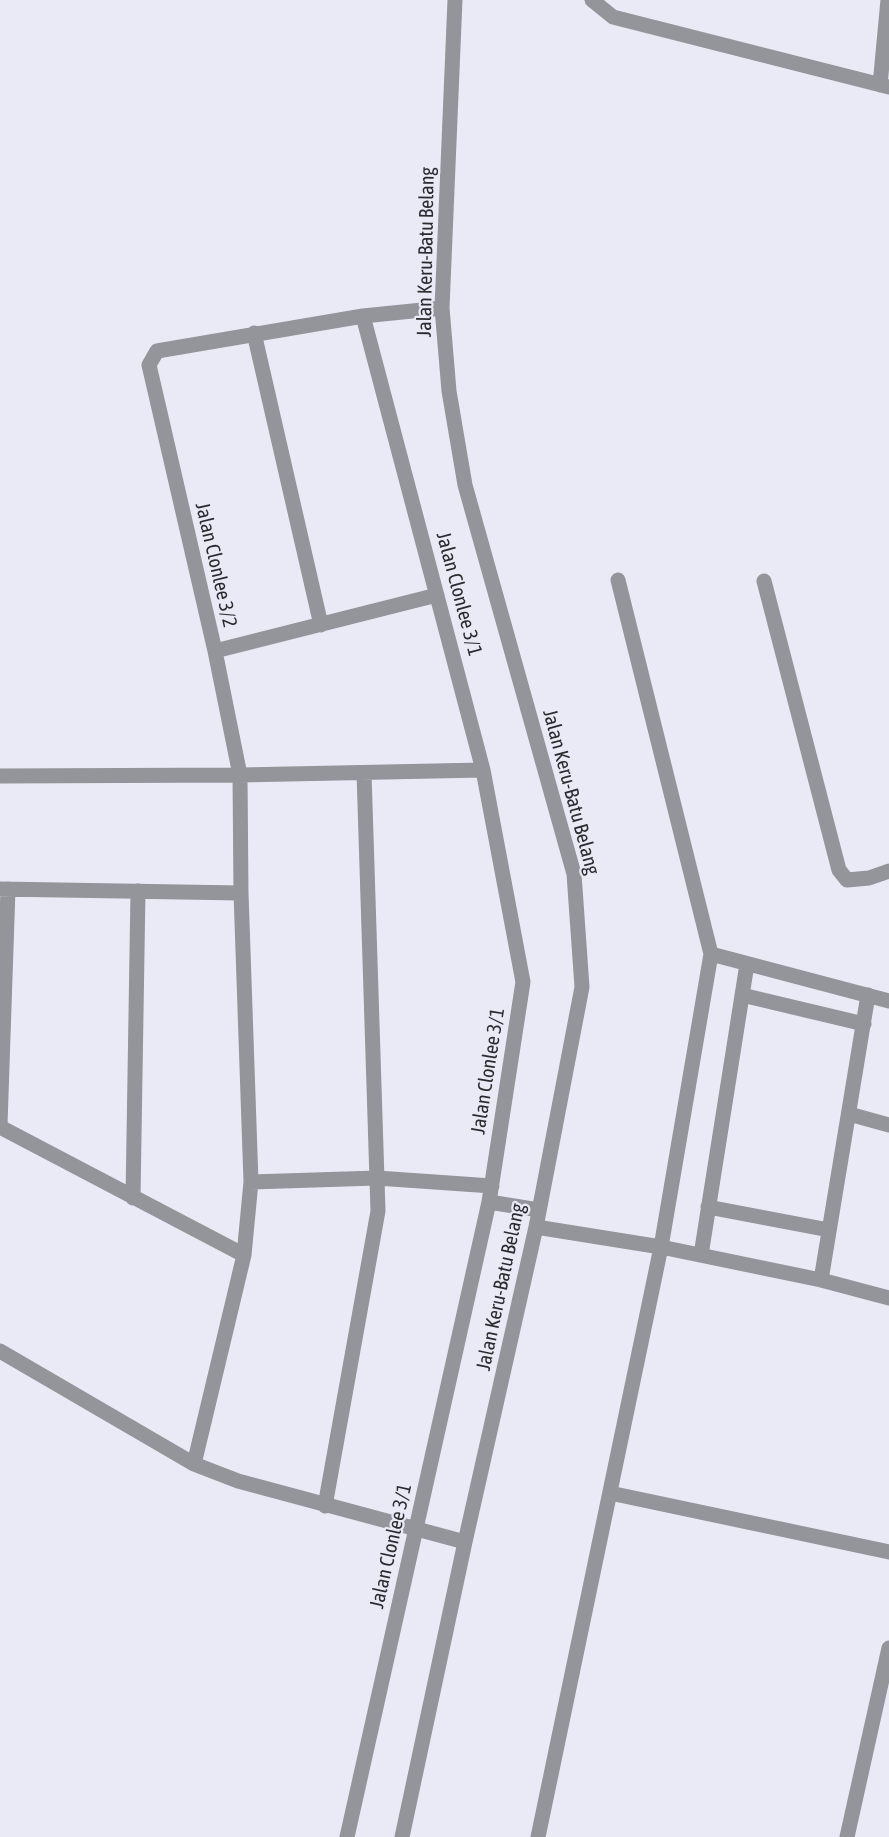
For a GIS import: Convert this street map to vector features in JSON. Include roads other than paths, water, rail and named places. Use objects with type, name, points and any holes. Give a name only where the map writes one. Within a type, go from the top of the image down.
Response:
[{"type":"street","name":"Jalan Keru-Batu Belang","points":[[402,1837],[465,1542],[540,1210],[582,987],[574,874],[465,484],[449,391],[442,308],[455,0]]},
{"type":"street","points":[[592,0],[613,17],[885,86],[888,0]]},
{"type":"street","points":[[321,625],[254,333],[363,316],[442,308]]},
{"type":"street","name":"Jalan Clonlee 3/1","points":[[348,1837],[416,1528],[457,1355],[489,1202],[524,982],[483,770],[363,316]]},
{"type":"street","name":"Jalan Clonlee 3/2","points":[[194,1464],[244,1256],[251,1182],[241,893],[240,775],[215,651],[149,365],[157,351],[254,333]]},
{"type":"street","points":[[538,1837],[661,1247],[711,954],[618,580]]},
{"type":"street","points":[[764,581],[839,870],[847,880],[868,878],[889,871]]},
{"type":"street","points":[[215,651],[437,594]]},
{"type":"street","points":[[0,776],[240,775],[483,770]]},
{"type":"street","points":[[325,1506],[378,1211],[364,773]]},
{"type":"street","points":[[241,893],[4,889],[0,1126],[244,1256]]},
{"type":"street","points":[[133,1198],[138,891]]},
{"type":"street","points":[[711,954],[889,1001]]},
{"type":"street","points":[[700,1256],[747,964]]},
{"type":"street","points":[[742,995],[864,1024]]},
{"type":"street","points":[[821,1281],[868,995]]},
{"type":"street","points":[[849,1114],[889,1125]]},
{"type":"street","points":[[251,1182],[377,1178],[492,1186]]},
{"type":"street","points":[[489,1202],[540,1210]]},
{"type":"street","points":[[708,1207],[830,1230]]},
{"type":"street","points":[[536,1227],[661,1247],[889,1298]]},
{"type":"street","points":[[0,1352],[194,1464],[238,1481],[465,1542]]},
{"type":"street","points":[[610,1493],[889,1552]]},
{"type":"street","points":[[848,1837],[882,1715],[889,1648]]}]
